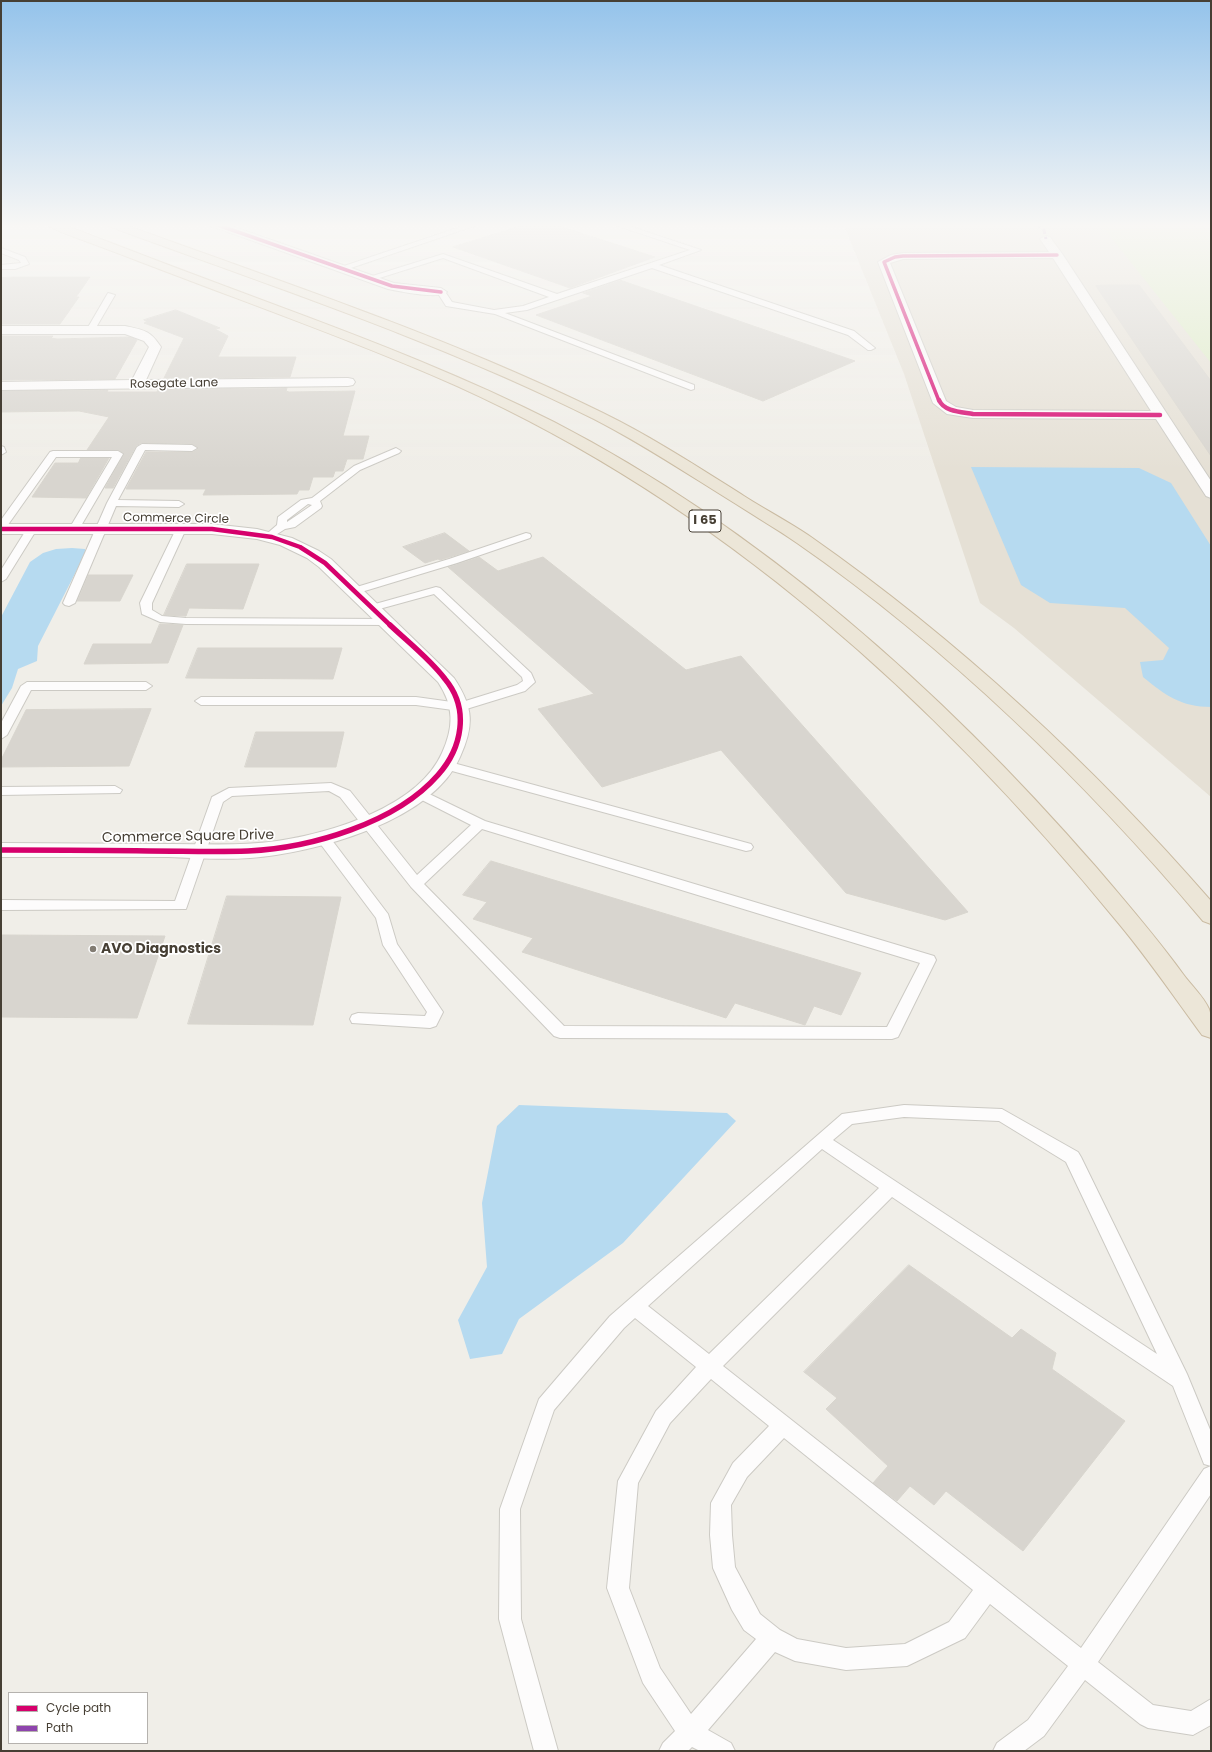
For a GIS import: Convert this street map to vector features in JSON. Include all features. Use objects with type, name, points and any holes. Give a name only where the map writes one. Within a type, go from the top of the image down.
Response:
[{"type":"highway","name":"I 65","points":[[267,306],[363,342],[490,396],[555,429],[689,509],[756,556],[844,627],[936,708],[1025,800],[1124,914],[1211,1029]]},
{"type":"highway","name":"I 65","points":[[336,306],[467,356],[531,384],[602,418],[676,459],[808,543],[908,618],[996,694],[1095,788],[1211,916]]},
{"type":"street","points":[[901,306],[940,403],[952,411],[973,414],[1160,415]]},
{"type":"street","points":[[1090,306],[1211,493]]},
{"type":"street","points":[[1,330],[91,329],[125,330],[141,334],[152,340],[155,351],[137,384]]},
{"type":"street","name":"Rosegate Lane","points":[[1,386],[348,382]]},
{"type":"street","name":"Commerce Circle","points":[[1,528],[181,529],[239,531],[268,537],[296,546],[317,556],[445,678],[453,690],[460,713]]},
{"type":"street","name":"Commerce Square Drive","points":[[1,850],[199,851],[267,849],[323,838],[368,823],[393,811],[418,793],[436,777],[446,765],[456,746],[460,732],[460,713]]},
{"type":"lane","points":[[91,329],[104,306]]},
{"type":"lane","points":[[459,306],[494,312],[691,387]]},
{"type":"lane","points":[[494,312],[531,306]]},
{"type":"lane","points":[[771,306],[851,333],[871,348]]},
{"type":"lane","points":[[69,603],[112,503],[142,448],[192,448]]},
{"type":"lane","points":[[268,537],[282,526],[291,525],[317,506],[315,500],[357,468],[396,451]]},
{"type":"lane","points":[[1,528],[53,454],[118,454],[74,529]]},
{"type":"lane","points":[[112,503],[179,504]]},
{"type":"lane","points":[[1,579],[32,529]]},
{"type":"lane","points":[[181,529],[146,603],[146,612],[160,619],[387,622]]},
{"type":"lane","points":[[354,591],[453,561],[526,536]]},
{"type":"lane","points":[[201,701],[416,701],[460,713],[521,688],[529,682],[527,676],[436,590],[372,608]]},
{"type":"lane","points":[[1,735],[27,686],[146,686]]},
{"type":"lane","points":[[446,765],[746,847]]},
{"type":"lane","points":[[1,905],[181,906],[217,800],[228,792],[331,787],[345,794],[416,884],[560,1032],[892,1033],[929,960],[480,824],[418,793]]},
{"type":"lane","points":[[1,791],[116,790]]},
{"type":"lane","points":[[416,884],[480,824]]},
{"type":"lane","points":[[323,838],[383,917],[390,945],[435,1012],[430,1022],[358,1019]]},
{"type":"lane","points":[[546,1751],[510,1618],[510,1509],[546,1405],[617,1322],[821,1140],[848,1118],[904,1111],[1002,1115],[1072,1157],[1180,1380],[1211,1457]]},
{"type":"lane","points":[[821,1140],[1180,1380]]},
{"type":"lane","points":[[723,1751],[690,1733],[651,1675],[618,1588],[628,1481],[663,1417],[710,1366],[891,1187]]},
{"type":"lane","points":[[635,1307],[1148,1716],[1193,1723],[1211,1711]]},
{"type":"lane","points":[[784,1425],[740,1470],[721,1503],[721,1535],[724,1568],[752,1622],[772,1638],[795,1650],[846,1659],[907,1655],[957,1630],[988,1588]]},
{"type":"lane","points":[[1005,1751],[1036,1728],[1083,1664],[1211,1476]]},
{"type":"lane","points":[[671,1751],[690,1733],[772,1638]]},
{"type":"shaded area","points":[[876,306],[1211,306],[1211,797],[1014,628],[980,603],[904,374]]},
{"type":"green space","points":[[1165,306],[1211,306],[1211,363]]},
{"type":"water","points":[[971,467],[1139,468],[1171,483],[1211,546],[1211,707],[1191,705],[1174,699],[1143,677],[1140,662],[1163,660],[1169,648],[1125,608],[1050,603],[1021,585]]},
{"type":"water","points":[[56,549],[85,549],[85,554],[38,646],[37,661],[18,669],[12,688],[1,706],[1,617],[30,562],[43,553]]},
{"type":"water","points":[[519,1105],[727,1113],[736,1121],[623,1243],[519,1319],[502,1354],[470,1359],[458,1320],[487,1267],[482,1203],[497,1126]]},
{"type":"building","points":[[1,306],[73,306],[60,324],[1,324]]},
{"type":"building","points":[[563,306],[695,306],[855,361],[763,401],[536,315]]},
{"type":"building","points":[[1109,306],[1155,306],[1211,381],[1211,456]]},
{"type":"building","points":[[176,310],[220,328],[215,329],[228,336],[218,357],[296,357],[290,377],[164,378],[184,338],[144,323],[147,322],[144,320]]},
{"type":"building","points":[[1,336],[53,336],[51,338],[57,339],[130,337],[137,340],[115,379],[1,380]]},
{"type":"building","points":[[287,388],[286,391],[289,392],[355,391],[343,436],[369,436],[363,459],[347,459],[343,471],[335,471],[333,477],[313,477],[309,490],[299,490],[297,494],[203,495],[206,489],[126,489],[146,452],[192,452],[198,449],[192,444],[141,443],[136,446],[113,488],[105,488],[124,454],[118,450],[87,450],[109,417],[79,411],[1,412],[1,391],[108,390],[107,392],[157,392],[158,390]]},
{"type":"building","points":[[81,458],[109,458],[86,498],[32,497],[55,463],[78,463]]},
{"type":"building","points":[[445,533],[469,551],[425,563],[403,547]]},
{"type":"building","points":[[479,557],[498,571],[543,557],[686,670],[741,656],[968,912],[945,920],[846,893],[721,750],[602,787],[538,709],[594,694],[448,567]]},
{"type":"building","points":[[187,564],[259,564],[243,609],[189,608],[186,616],[164,615]]},
{"type":"building","points":[[88,575],[133,575],[120,601],[77,601]]},
{"type":"building","points":[[160,624],[183,625],[168,663],[84,664],[93,644],[151,644]]},
{"type":"building","points":[[198,648],[342,648],[333,679],[186,678]]},
{"type":"building","points":[[151,709],[129,766],[1,767],[1,760],[26,710]]},
{"type":"building","points":[[256,732],[344,732],[336,767],[245,767]]},
{"type":"building","points":[[491,861],[861,973],[841,1015],[814,1006],[805,1025],[735,1003],[726,1018],[522,952],[533,938],[473,919],[487,902],[463,895]]},
{"type":"building","points":[[227,896],[341,897],[313,1025],[188,1024]]},
{"type":"building","points":[[1,935],[165,936],[137,1018],[1,1017]]},
{"type":"building","points":[[909,1265],[1012,1338],[1021,1329],[1056,1353],[1052,1369],[1125,1421],[1023,1551],[946,1491],[934,1505],[910,1486],[897,1501],[873,1483],[888,1466],[826,1409],[837,1398],[804,1372]]},
{"type":"cycle path","points":[[901,306],[940,403],[952,411],[973,414],[1160,415]]},
{"type":"cycle path","points":[[1,529],[212,529],[272,537],[300,547],[325,563],[445,678],[450,685],[459,706],[461,722],[459,738],[447,764],[428,787],[402,806],[372,821],[340,833],[307,842],[249,851],[1,850]]},
{"type":"place","name":"AVO Diagnostics","points":[[93,949]]}]
